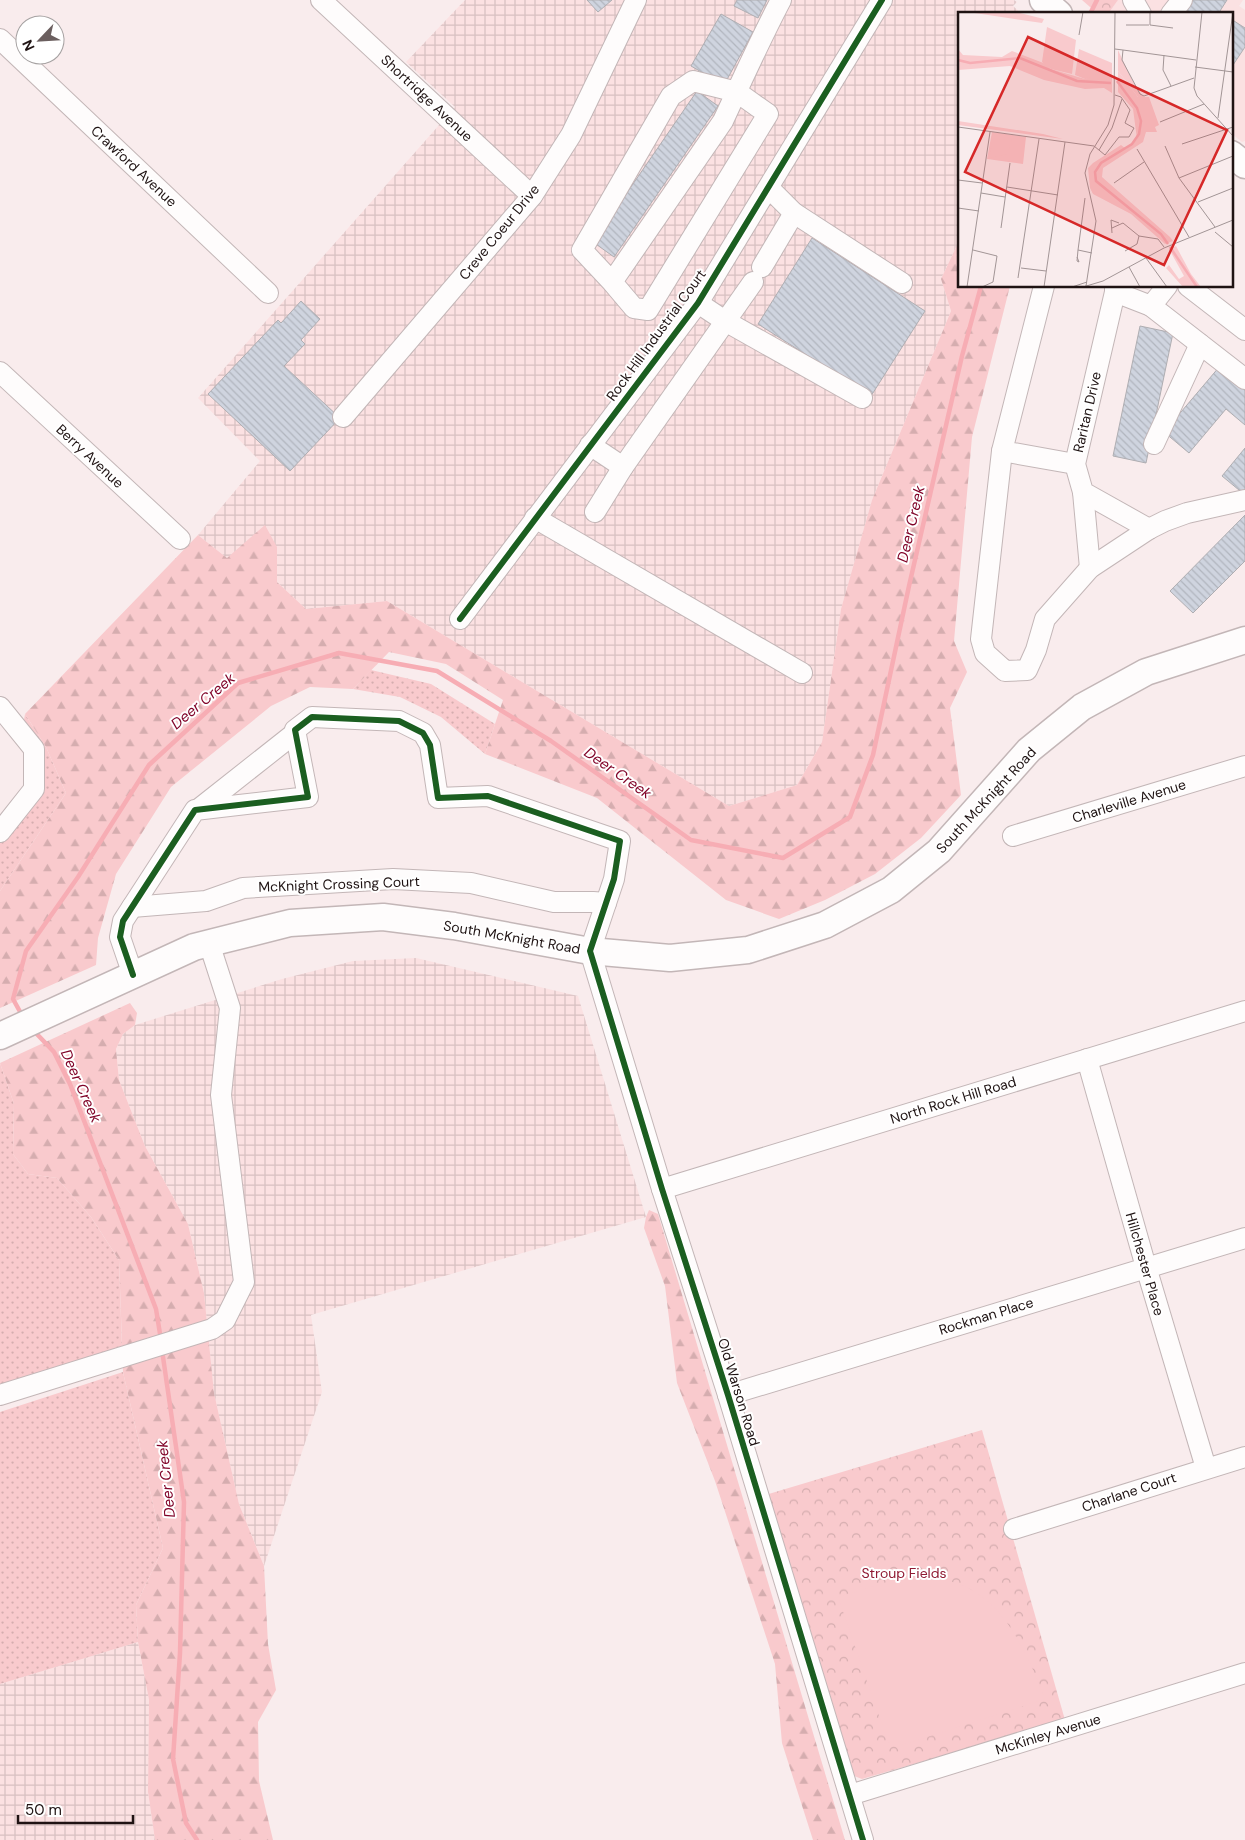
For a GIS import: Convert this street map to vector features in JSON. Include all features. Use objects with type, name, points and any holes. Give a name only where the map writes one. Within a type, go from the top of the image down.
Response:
[{"type":"main road","points":[[1044,0],[1057,12]]},
{"type":"main road","points":[[1232,155],[1245,165]]},
{"type":"main road","name":"South McKnight Road","points":[[0,1036],[194,947],[290,923],[383,917],[454,926],[590,952],[670,958],[748,950],[825,925],[891,890],[939,852],[1029,750],[1082,707],[1146,672],[1245,640]]},
{"type":"street","name":"Shortridge Avenue","points":[[321,0],[532,196]]},
{"type":"street","name":"Creve Coeur Drive","points":[[343,416],[532,196],[571,135],[636,0]]},
{"type":"street","points":[[612,282],[723,121],[780,0]]},
{"type":"street","name":"Rock Hill Industrial Court","points":[[460,619],[698,303],[882,0]]},
{"type":"street","points":[[1133,0],[1140,12]]},
{"type":"street","points":[[1173,12],[1182,0]]},
{"type":"street","name":"Crawford Avenue","points":[[0,40],[268,293]]},
{"type":"street","points":[[693,81],[736,92],[768,114],[648,310],[634,308],[612,282],[582,250],[671,96],[693,81]]},
{"type":"street","points":[[769,188],[794,212],[902,283]]},
{"type":"street","points":[[595,512],[623,467],[758,274],[794,212]]},
{"type":"street","points":[[1043,288],[1002,451],[981,639],[985,653],[1004,671],[1026,670],[1036,650],[1045,619],[1090,568],[1149,529],[1187,513],[1245,500]]},
{"type":"street","points":[[1151,306],[1165,288]]},
{"type":"street","points":[[1191,288],[1245,330]]},
{"type":"street","points":[[1115,289],[1151,306],[1245,379]]},
{"type":"street","name":"Raritan Drive","points":[[1090,568],[1083,492],[1075,464],[1115,289]]},
{"type":"street","points":[[698,303],[725,321],[862,398]]},
{"type":"street","points":[[1154,444],[1200,344]]},
{"type":"street","name":"Berry Avenue","points":[[0,372],[180,539]]},
{"type":"street","points":[[590,445],[623,467]]},
{"type":"street","points":[[1002,451],[1075,464]]},
{"type":"street","points":[[1083,492],[1149,529]]},
{"type":"street","points":[[535,518],[802,673]]},
{"type":"street","points":[[0,707],[34,749],[34,789],[0,832]]},
{"type":"street","points":[[133,975],[120,937],[123,920],[195,810],[198,810],[295,733],[295,730],[312,717],[400,720],[423,733],[430,746],[438,798],[488,796],[620,842],[614,880],[590,952]]},
{"type":"street","points":[[198,810],[308,797],[295,733]]},
{"type":"street","name":"Charleville Avenue","points":[[1013,836],[1245,766]]},
{"type":"street","name":"McKnight Crossing Court","points":[[132,907],[206,901],[243,888],[393,879],[471,883],[554,902],[606,904]]},
{"type":"street","points":[[0,1395],[190,1337],[212,1328],[225,1320],[244,1282],[221,1095],[230,1008],[209,943]]},
{"type":"street","name":"Old Warson Road","points":[[590,952],[662,1190],[728,1395],[863,1840]]},
{"type":"street","name":"North Rock Hill Road","points":[[662,1190],[1245,1011]]},
{"type":"street","name":"Hillchester Place","points":[[1087,1059],[1146,1268],[1206,1468]]},
{"type":"street","name":"Rockman Place","points":[[728,1395],[1245,1238]]},
{"type":"street","name":"Charlane Court","points":[[1014,1529],[1245,1457]]},
{"type":"street","name":"McKinley Avenue","points":[[850,1795],[1245,1673]]},
{"type":"shaded area","points":[[465,0],[1014,0],[1017,2],[1013,6],[1020,12],[958,12],[958,243],[941,279],[951,311],[872,500],[841,609],[822,742],[797,785],[729,806],[387,601],[306,609],[277,582],[277,547],[227,558],[198,535],[260,461],[198,398],[455,107],[406,62]]},
{"type":"shaded area","points":[[1118,0],[1243,0],[1239,6],[1245,10],[1245,141],[1242,142],[1232,134],[1232,12],[1109,12]]},
{"type":"shaded area","points":[[416,958],[578,996],[646,1217],[311,1315],[322,1392],[264,1566],[239,1504],[214,1393],[204,1293],[188,1224],[145,1146],[119,1080],[116,1049],[123,1034],[135,1025],[282,979],[353,961]]},
{"type":"shaded area","points":[[138,1642],[149,1700],[148,1792],[155,1840],[0,1840],[0,1684]]},
{"type":"green space","points":[[1082,0],[1118,0],[1109,12],[1096,12]]},
{"type":"green space","points":[[958,243],[958,288],[1009,288],[972,437],[954,641],[967,672],[950,708],[961,795],[921,838],[875,874],[825,900],[779,919],[726,900],[597,798],[485,754],[503,700],[446,664],[389,652],[353,689],[310,687],[271,706],[171,787],[116,874],[98,938],[96,965],[0,1008],[0,891],[66,793],[46,747],[25,714],[198,535],[227,558],[265,525],[277,547],[277,582],[306,609],[387,601],[729,806],[797,785],[822,742],[841,609],[872,500],[951,311],[941,279]]},
{"type":"green space","points":[[371,670],[431,684],[495,724],[485,754],[441,717],[400,697],[353,689]]},
{"type":"green space","points":[[25,714],[46,747],[66,793],[0,891],[0,842],[17,821],[35,738],[24,720]]},
{"type":"green space","points":[[130,1003],[137,1013],[135,1025],[123,1034],[116,1049],[119,1080],[145,1146],[188,1224],[204,1293],[214,1393],[239,1504],[264,1566],[268,1644],[276,1690],[258,1722],[259,1781],[273,1840],[155,1840],[148,1792],[149,1700],[138,1642],[136,1605],[163,1548],[123,1372],[119,1260],[91,1217],[57,1178],[28,1174],[13,1154],[14,1104],[0,1063]]},
{"type":"green space","points":[[0,1063],[14,1104],[13,1154],[28,1174],[57,1178],[91,1217],[119,1260],[122,1347],[0,1386]]},
{"type":"green space","points":[[649,1210],[658,1214],[845,1840],[813,1840],[782,1743],[775,1664],[715,1481],[677,1383],[665,1286],[644,1228]]},
{"type":"green space","points":[[123,1372],[163,1548],[136,1605],[138,1642],[0,1684],[0,1412]]},
{"type":"green space","name":"Stroup Fields","points":[[982,1430],[1065,1720],[862,1779],[849,1774],[762,1496]]},
{"type":"green space","points":[[926,1576],[949,1581],[970,1589],[984,1598],[996,1610],[1007,1623],[1025,1653],[1045,1699],[896,1747],[888,1742],[838,1597],[904,1577]]},
{"type":"building","points":[[587,0],[612,0],[598,12]]},
{"type":"building","points":[[737,0],[767,0],[758,18],[734,6]]},
{"type":"building","points":[[1189,0],[1227,0],[1220,11],[1221,12],[1181,12]]},
{"type":"building","points":[[721,14],[753,32],[724,85],[691,66]]},
{"type":"building","points":[[1232,20],[1245,28],[1245,47],[1232,66]]},
{"type":"building","points":[[697,91],[718,106],[614,257],[593,242]]},
{"type":"building","points":[[812,238],[925,311],[871,396],[758,324]]},
{"type":"building","points":[[301,301],[320,319],[301,340],[305,344],[284,366],[340,418],[290,471],[208,394],[278,320],[281,323]]},
{"type":"building","points":[[1140,326],[1173,333],[1146,463],[1113,456]]},
{"type":"building","points":[[1220,366],[1245,387],[1245,425],[1226,409],[1189,453],[1164,432]]},
{"type":"building","points":[[1245,448],[1245,495],[1222,476]]},
{"type":"building","points":[[1245,515],[1245,561],[1193,613],[1170,591]]},
{"type":"waterway","name":"Deer Creek","points":[[1091,12],[1097,0]]},
{"type":"waterway","name":"Deer Creek","points":[[23,1017],[13,999],[26,951],[78,877],[149,765],[238,683],[339,653],[437,671],[551,741],[691,840],[783,858],[850,817],[873,755],[909,586],[962,356],[980,288]]},
{"type":"waterway","name":"Deer Creek","points":[[34,1031],[54,1052],[70,1084],[156,1309],[161,1340]]},
{"type":"waterway","name":"Deer Creek","points":[[162,1350],[184,1502],[180,1653],[173,1759],[186,1823],[197,1840]]},
{"type":"cycle path","points":[[460,619],[698,303],[882,0]]},
{"type":"cycle path","points":[[133,975],[120,937],[123,921],[195,810],[308,797],[295,730],[312,717],[399,721],[423,733],[430,745],[438,798],[488,796],[620,841],[614,879],[590,951],[662,1189],[728,1395],[863,1840]]}]
